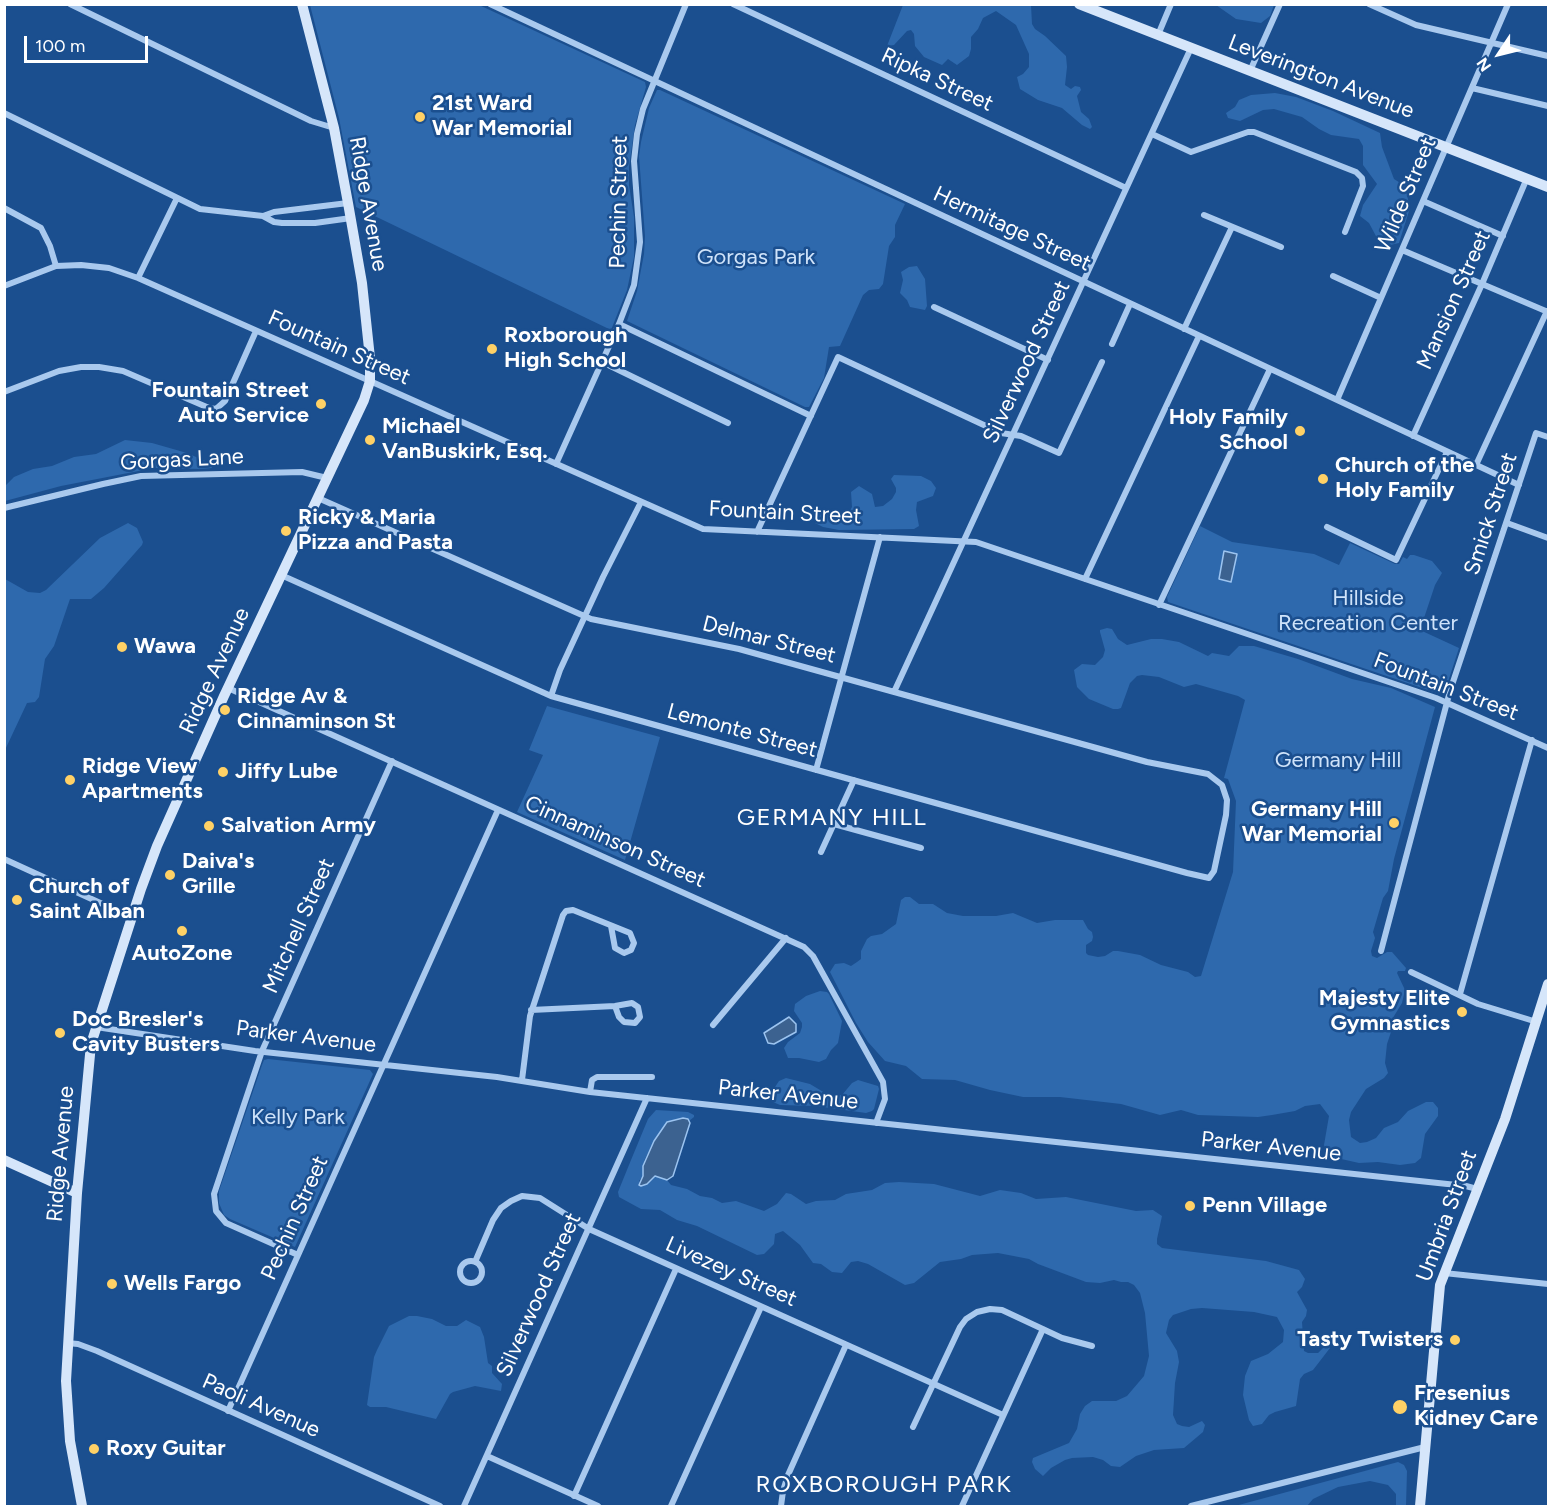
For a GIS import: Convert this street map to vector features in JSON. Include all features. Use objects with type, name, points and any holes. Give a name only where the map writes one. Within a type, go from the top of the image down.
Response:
[{"type":"main road","name":"Ridge Avenue","points":[[82,1506],[67,1412],[67,1343],[89,1053],[131,917],[157,846],[228,688],[364,400],[370,381],[370,358],[362,283],[351,218],[334,128],[303,4]]},
{"type":"main road","name":"Leverington Avenue","points":[[1079,4],[1548,187]]},
{"type":"main road","name":"Umbria Street","points":[[1420,1506],[1439,1291],[1505,1119],[1548,984]]},
{"type":"main road","points":[[4,1160],[77,1193]]},
{"type":"street","points":[[70,4],[312,122],[334,128]]},
{"type":"street","name":"Hermitage Street","points":[[490,4],[1519,485]]},
{"type":"street","name":"Pechin Street","points":[[556,464],[619,324],[634,285],[640,223],[634,176],[635,147],[643,110],[686,4]]},
{"type":"street","name":"Ripka Street","points":[[733,4],[1126,188]]},
{"type":"street","points":[[1158,34],[1171,4]]},
{"type":"street","points":[[1250,71],[1280,4]]},
{"type":"street","points":[[1369,4],[1416,25],[1548,56]]},
{"type":"street","name":"Wilde Street","points":[[1337,400],[1508,4]]},
{"type":"street","name":"Silverwood Street","points":[[894,692],[1191,48]]},
{"type":"street","points":[[1472,88],[1548,106]]},
{"type":"street","points":[[4,113],[192,206],[263,216],[274,222],[305,224],[351,218]]},
{"type":"street","points":[[1152,134],[1192,152],[1248,132],[1254,132],[1354,171],[1362,178],[1363,186],[1345,232]]},
{"type":"street","name":"Mansion Street","points":[[1413,436],[1527,178]]},
{"type":"street","points":[[138,278],[177,198]]},
{"type":"street","points":[[1423,201],[1503,236]]},
{"type":"street","points":[[263,216],[274,212],[348,203]]},
{"type":"street","points":[[4,208],[41,228],[56,266]]},
{"type":"street","points":[[1204,215],[1281,247]]},
{"type":"street","points":[[1184,329],[1232,227]]},
{"type":"street","points":[[1402,250],[1548,312],[1476,465]]},
{"type":"street","name":"Fountain Street","points":[[4,286],[56,266],[69,264],[97,266],[138,278],[703,529],[976,542],[1446,702],[1548,748]]},
{"type":"street","points":[[1333,276],[1381,298]]},
{"type":"street","points":[[1112,344],[1130,303]]},
{"type":"street","points":[[934,307],[1048,360]]},
{"type":"street","points":[[619,324],[811,416]]},
{"type":"street","points":[[4,392],[59,371],[81,367],[99,368],[123,371],[209,408],[219,408],[225,401],[256,331]]},
{"type":"street","points":[[1085,579],[1199,336]]},
{"type":"street","points":[[757,532],[838,357],[1001,433],[1021,436],[1059,453],[1102,362]]},
{"type":"street","points":[[602,362],[728,423]]},
{"type":"street","points":[[1159,604],[1270,369]]},
{"type":"street","name":"Smick Street","points":[[1381,951],[1446,702],[1536,433],[1548,437]]},
{"type":"street","points":[[1327,528],[1396,560],[1447,452]]},
{"type":"street","name":"Gorgas Lane","points":[[4,508],[141,476],[302,472],[327,478]]},
{"type":"street","name":"Delmar Street","points":[[318,498],[586,618],[723,645],[1147,762],[1201,772],[1214,777],[1222,785],[1227,795],[1227,808],[1218,859],[1209,878]]},
{"type":"street","points":[[551,696],[560,670],[603,577],[641,502]]},
{"type":"street","points":[[1507,524],[1548,538]]},
{"type":"street","points":[[816,770],[880,537]]},
{"type":"street","name":"Lemonte Street","points":[[281,575],[551,696],[1209,878]]},
{"type":"street","name":"Cinnaminson Street","points":[[228,688],[804,947],[813,956],[883,1082],[885,1099],[876,1123]]},
{"type":"street","points":[[1460,994],[1532,740]]},
{"type":"street","name":"Mitchell Street","points":[[298,1255],[221,1219],[213,1200],[215,1189],[262,1051],[392,761]]},
{"type":"street","points":[[821,852],[854,780]]},
{"type":"street","name":"Pechin Street","points":[[228,1411],[498,810]]},
{"type":"street","points":[[834,824],[921,848]]},
{"type":"street","points":[[4,859],[131,917]]},
{"type":"street","points":[[522,1080],[531,1010],[564,913],[573,910],[611,926],[633,936],[634,943],[631,950],[624,953],[615,948],[611,926]]},
{"type":"street","points":[[713,1025],[786,939]]},
{"type":"street","points":[[1411,972],[1478,1004],[1537,1022]]},
{"type":"street","points":[[723,1001],[729,1006]]},
{"type":"street","points":[[531,1010],[615,1006]]},
{"type":"street","name":"Parker Avenue","points":[[96,1027],[262,1051],[522,1080],[590,1092],[1477,1189]]},
{"type":"street","points":[[590,1092],[592,1080],[597,1077],[652,1077]]},
{"type":"street","name":"Silverwood Street","points":[[464,1506],[647,1098]]},
{"type":"street","name":"Livezey Street","points":[[475,1262],[496,1214],[505,1204],[517,1198],[534,1196],[546,1200],[589,1229],[1003,1415]]},
{"type":"street","points":[[574,1496],[676,1269]]},
{"type":"street","points":[[1444,1273],[1548,1284]]},
{"type":"street","points":[[671,1506],[761,1307]]},
{"type":"street","points":[[913,1427],[960,1327],[966,1319],[977,1312],[990,1309],[1002,1310],[1068,1340],[1092,1346]]},
{"type":"street","points":[[962,1506],[1043,1329]]},
{"type":"street","name":"Paoli Avenue","points":[[67,1343],[90,1348],[440,1506]]},
{"type":"street","points":[[781,1506],[788,1475],[846,1345]]},
{"type":"street","points":[[1191,1506],[1425,1447]]},
{"type":"street","points":[[487,1456],[598,1506]]},
{"type":"green space","name":"Gorgas Park","points":[[310,5],[479,5],[645,82],[646,87],[635,125],[629,167],[634,217],[634,257],[627,290],[611,330],[356,207],[339,118]]},
{"type":"green space","points":[[903,5],[1031,5],[1032,24],[1035,29],[1066,56],[1065,85],[1071,89],[1075,86],[1080,87],[1081,90],[1077,96],[1081,112],[1089,119],[1092,127],[1090,129],[1082,125],[1062,108],[1038,100],[1020,89],[1017,77],[1029,67],[1029,54],[1016,25],[996,11],[983,18],[971,37],[969,56],[957,65],[948,59],[942,65],[924,57],[915,46],[914,34],[911,30],[907,31],[894,45],[887,46]]},
{"type":"green space","points":[[1216,5],[1274,5],[1270,16],[1261,23],[1236,19]]},
{"type":"green space","name":"Gorgas Park","points":[[657,90],[905,204],[895,225],[895,237],[889,246],[883,284],[879,289],[869,290],[863,295],[840,346],[829,347],[824,378],[809,407],[627,321],[637,291],[644,254],[645,236],[639,156],[649,108]]},
{"type":"green space","points":[[1275,93],[1296,97],[1333,111],[1380,133],[1382,147],[1394,179],[1405,186],[1410,208],[1399,243],[1386,246],[1377,238],[1369,223],[1360,216],[1363,205],[1377,184],[1363,165],[1363,146],[1359,139],[1331,135],[1302,117],[1274,109],[1263,110],[1240,121],[1228,118],[1226,113],[1235,107],[1239,100],[1251,95]]},
{"type":"green space","points":[[917,266],[925,279],[927,306],[925,310],[910,307],[900,293],[903,280],[901,272],[909,267]]},
{"type":"green space","points":[[125,440],[152,443],[187,453],[212,464],[212,468],[154,468],[61,486],[5,501],[5,486],[14,477],[74,457],[96,454]]},
{"type":"green space","points":[[894,475],[921,476],[931,481],[936,488],[933,496],[917,502],[919,526],[914,529],[839,530],[815,523],[815,517],[821,512],[833,517],[848,514],[852,507],[851,492],[859,486],[872,494],[875,507],[883,506],[892,499],[896,492],[891,479]]},
{"type":"green space","points":[[128,523],[137,528],[143,542],[142,545],[104,588],[91,599],[70,599],[54,646],[45,659],[39,697],[35,702],[27,703],[5,750],[5,579],[28,592],[40,593],[46,590],[100,538]]},
{"type":"green space","name":"Hillside Recreation Center","points":[[1200,526],[1232,542],[1314,554],[1339,565],[1350,543],[1395,564],[1399,564],[1403,557],[1407,559],[1410,555],[1432,561],[1442,573],[1435,585],[1420,630],[1459,648],[1445,691],[1440,694],[1168,602],[1167,597]]},
{"type":"green space","name":"Germany Hill","points":[[1112,629],[1118,639],[1127,645],[1151,639],[1162,639],[1179,642],[1208,656],[1212,653],[1229,656],[1239,646],[1254,646],[1352,679],[1391,688],[1435,707],[1394,859],[1388,891],[1383,898],[1373,932],[1375,938],[1371,951],[1372,956],[1377,958],[1387,952],[1392,952],[1406,968],[1405,971],[1397,973],[1405,990],[1402,1003],[1391,1021],[1392,1029],[1387,1044],[1385,1063],[1388,1073],[1366,1089],[1351,1112],[1349,1120],[1351,1137],[1360,1143],[1367,1142],[1376,1138],[1384,1128],[1398,1122],[1408,1111],[1426,1102],[1433,1102],[1438,1108],[1438,1116],[1425,1134],[1421,1158],[1415,1163],[1400,1165],[1378,1162],[1359,1163],[1328,1156],[1324,1145],[1329,1116],[1320,1104],[1258,1117],[1198,1115],[1181,1110],[1160,1115],[1121,1104],[1060,1097],[1023,1097],[955,1080],[922,1079],[906,1066],[885,1061],[868,1042],[856,1023],[830,972],[835,964],[844,963],[851,966],[861,959],[861,951],[867,939],[882,934],[896,924],[901,900],[905,897],[910,897],[919,904],[933,904],[947,913],[963,916],[996,916],[1013,913],[1037,923],[1055,920],[1083,920],[1093,937],[1092,941],[1086,945],[1088,955],[1098,957],[1118,951],[1140,955],[1161,965],[1188,972],[1195,977],[1201,976],[1233,872],[1236,801],[1228,779],[1224,778],[1245,700],[1196,684],[1184,687],[1159,677],[1142,675],[1137,676],[1130,683],[1121,708],[1113,709],[1089,699],[1077,687],[1074,670],[1082,664],[1095,665],[1103,657],[1105,650],[1100,630]]},
{"type":"green space","points":[[547,706],[660,737],[625,860],[517,812],[543,755],[529,750]]},
{"type":"green space","points":[[820,991],[829,994],[842,1021],[838,1043],[826,1059],[819,1062],[788,1058],[784,1048],[800,1033],[802,1027],[794,1011],[795,1004],[806,996]]},
{"type":"green space","name":"Kelly Park","points":[[264,1060],[370,1070],[373,1074],[295,1247],[230,1219],[224,1215],[219,1203],[219,1191],[262,1065]]},
{"type":"green space","points":[[786,1078],[810,1084],[835,1096],[842,1095],[852,1083],[858,1080],[878,1086],[879,1089],[874,1109],[866,1113],[816,1106],[780,1105],[766,1099],[768,1089],[775,1087],[779,1081]]},
{"type":"green space","points":[[656,1110],[688,1112],[694,1117],[689,1121],[683,1118],[667,1122],[644,1161],[643,1176],[639,1181],[643,1186],[655,1176],[700,1196],[722,1203],[736,1201],[764,1211],[777,1204],[786,1193],[806,1204],[835,1200],[846,1194],[872,1190],[885,1183],[899,1182],[934,1184],[980,1196],[1000,1190],[1021,1193],[1036,1199],[1066,1197],[1136,1211],[1153,1210],[1162,1216],[1157,1244],[1162,1248],[1266,1261],[1299,1270],[1305,1279],[1297,1292],[1307,1310],[1302,1322],[1304,1351],[1318,1353],[1327,1344],[1330,1348],[1313,1370],[1304,1374],[1300,1379],[1296,1406],[1275,1412],[1269,1415],[1262,1424],[1253,1426],[1249,1420],[1243,1395],[1245,1376],[1251,1361],[1268,1354],[1283,1342],[1284,1330],[1277,1317],[1254,1312],[1202,1308],[1173,1315],[1169,1320],[1166,1333],[1177,1351],[1179,1362],[1173,1415],[1177,1424],[1182,1426],[1189,1427],[1202,1421],[1205,1425],[1203,1432],[1184,1448],[1154,1450],[1136,1456],[1120,1467],[1111,1466],[1093,1457],[1072,1458],[1051,1468],[1043,1476],[1035,1469],[1033,1458],[1069,1443],[1085,1406],[1092,1401],[1116,1401],[1127,1396],[1144,1376],[1149,1356],[1145,1313],[1140,1293],[1134,1285],[1114,1280],[1100,1283],[1086,1282],[1029,1259],[998,1253],[972,1255],[940,1262],[914,1283],[905,1285],[868,1264],[858,1261],[851,1262],[842,1273],[832,1272],[821,1264],[813,1263],[800,1245],[783,1231],[775,1234],[774,1244],[764,1254],[757,1255],[697,1226],[677,1220],[660,1210],[641,1209],[619,1197],[618,1192],[648,1119]]},
{"type":"green space","points":[[409,1316],[432,1319],[446,1326],[457,1326],[466,1320],[480,1327],[488,1363],[492,1366],[492,1373],[502,1384],[501,1391],[475,1386],[453,1392],[436,1419],[386,1407],[367,1405],[377,1350],[389,1326]]},
{"type":"green space","points":[[1398,1462],[1404,1465],[1407,1471],[1406,1506],[1396,1506],[1396,1494],[1388,1485],[1370,1481],[1338,1487],[1313,1499],[1307,1506],[1235,1506]]},
{"type":"shaded area","points":[[1224,551],[1237,554],[1231,582],[1219,579]]},
{"type":"shaded area","points":[[789,1017],[796,1024],[796,1032],[774,1044],[768,1043],[764,1033]]},
{"type":"shaded area","points":[[688,1119],[690,1123],[673,1176],[667,1180],[655,1176],[647,1184],[639,1185],[643,1176],[643,1166],[654,1141],[667,1122]]},
{"type":"place","name":"21st Ward War Memorial","points":[[420,117]]},
{"type":"place","name":"Roxborough High School","points":[[492,349]]},
{"type":"place","name":"Fountain Street Auto Service","points":[[321,404]]},
{"type":"place","name":"Holy Family School","points":[[1300,431]]},
{"type":"place","name":"Michael VanBuskirk, Esq.","points":[[370,440]]},
{"type":"place","name":"Church of the Holy Family","points":[[1323,479]]},
{"type":"place","name":"Ricky & Maria Pizza and Pasta","points":[[286,531]]},
{"type":"place","name":"Wawa","points":[[122,647]]},
{"type":"place","name":"Ridge Av & Cinnaminson St","points":[[225,710]]},
{"type":"place","name":"Jiffy Lube","points":[[223,772]]},
{"type":"place","name":"Ridge View Apartments","points":[[70,780]]},
{"type":"place","name":"Germany Hill War Memorial","points":[[1394,823]]},
{"type":"place","name":"Salvation Army","points":[[209,826]]},
{"type":"place","name":"Daiva's Grille","points":[[170,875]]},
{"type":"place","name":"Church of Saint Alban","points":[[17,900]]},
{"type":"place","name":"AutoZone","points":[[182,931]]},
{"type":"place","name":"Majesty Elite Gymnastics","points":[[1462,1012]]},
{"type":"place","name":"Doc Bresler's Cavity Busters","points":[[60,1033]]},
{"type":"place","name":"Penn Village","points":[[1190,1206]]},
{"type":"place","name":"Wells Fargo","points":[[112,1284]]},
{"type":"place","name":"Tasty Twisters","points":[[1455,1340]]},
{"type":"place","name":"Fresenius Kidney Care","points":[[1400,1407]]},
{"type":"place","name":"Roxy Guitar","points":[[94,1449]]},
{"type":"district","name":"GERMANY HILL","points":[[832,818]]},
{"type":"district","name":"ROXBOROUGH PARK","points":[[884,1485]]}]
